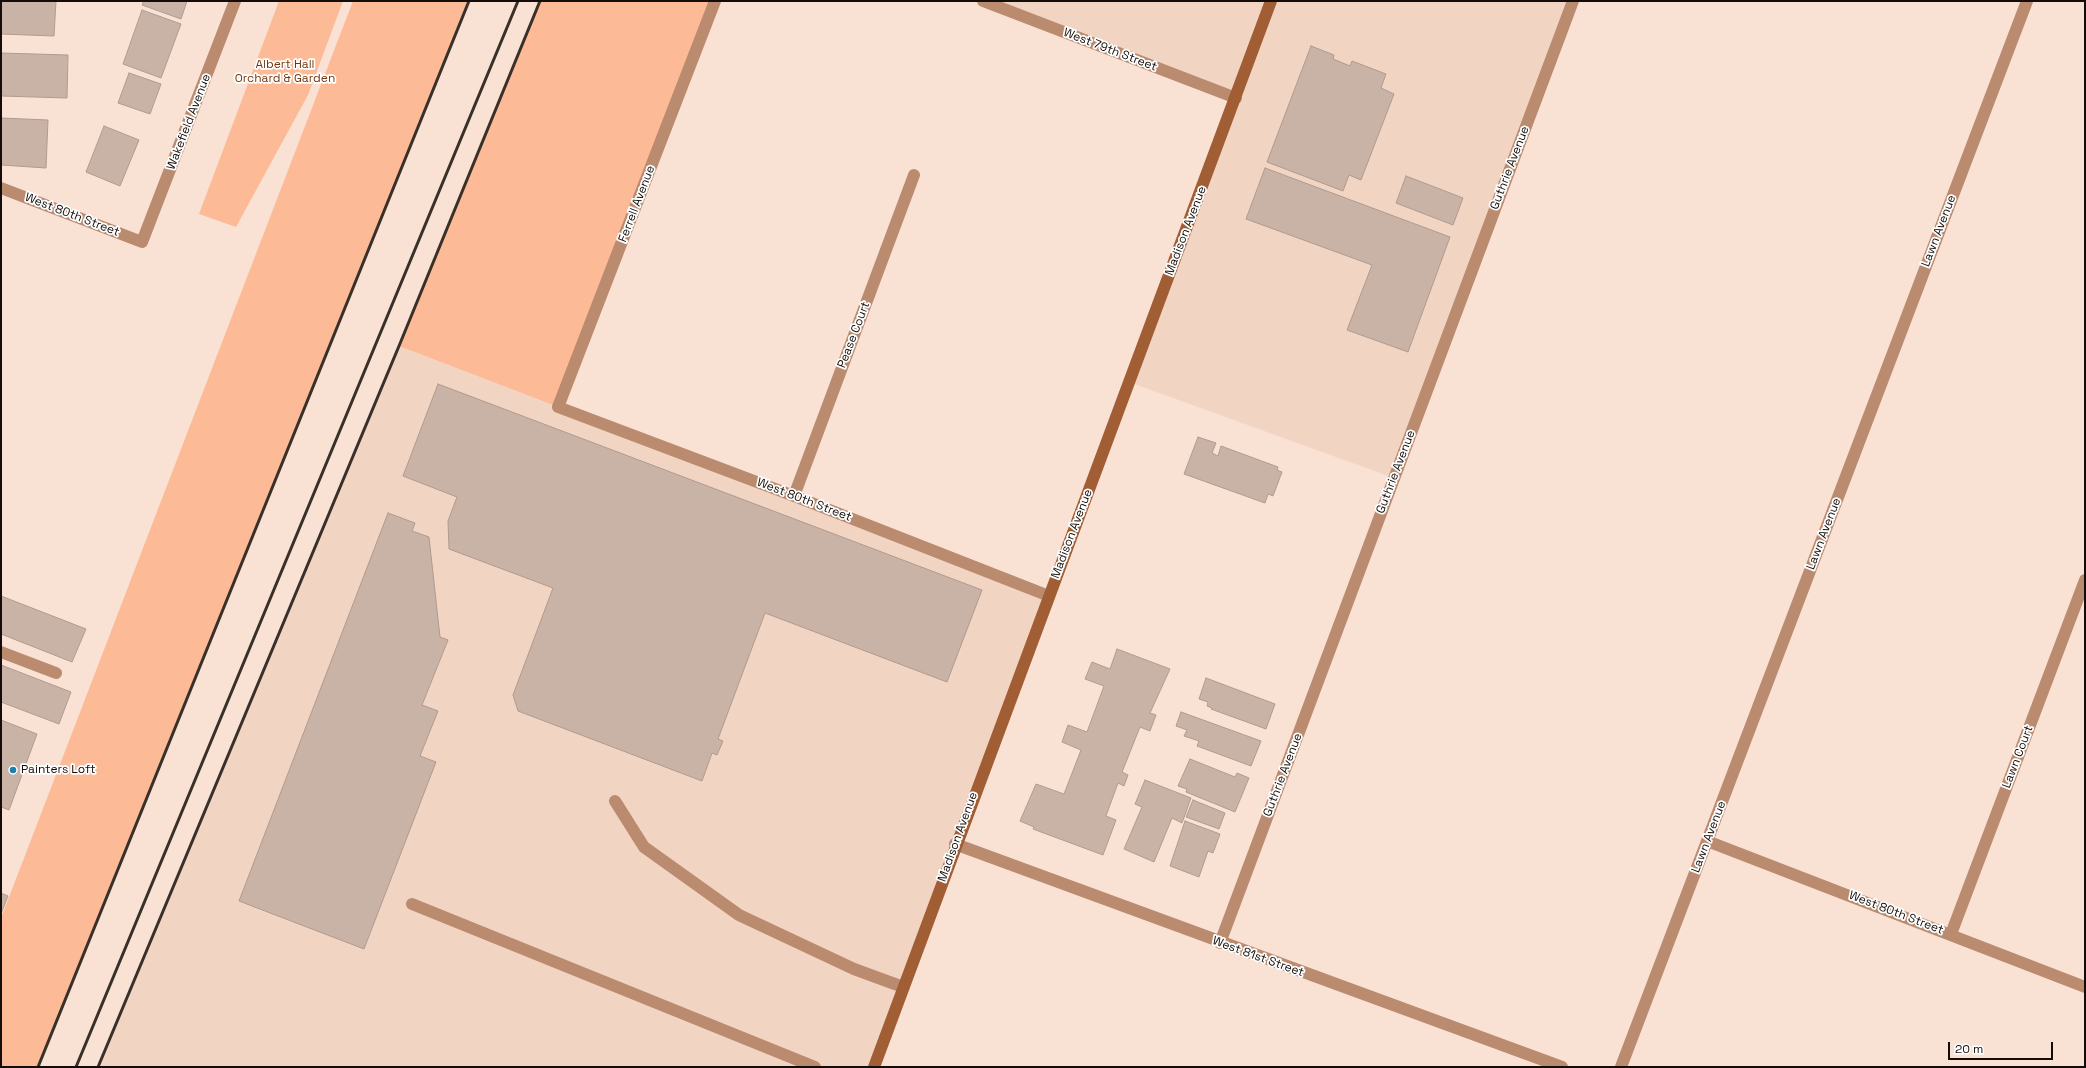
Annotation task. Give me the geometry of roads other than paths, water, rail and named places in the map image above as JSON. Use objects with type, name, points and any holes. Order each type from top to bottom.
[{"type":"street","name":"Wakefield Avenue","points":[[142,242],[235,1]]},
{"type":"street","name":"Ferrell Avenue","points":[[558,406],[716,1]]},
{"type":"street","name":"West 79th Street","points":[[983,1],[1236,98]]},
{"type":"street","name":"Madison Avenue","points":[[874,1067],[955,844],[1236,98],[1271,1]]},
{"type":"street","name":"Guthrie Avenue","points":[[1220,943],[1573,1]]},
{"type":"street","name":"Lawn Avenue","points":[[1620,1067],[2027,1]]},
{"type":"street","name":"Pease Court","points":[[794,496],[914,175]]},
{"type":"street","name":"West 80th Street","points":[[1,188],[142,242]]},
{"type":"street","name":"West 80th Street","points":[[558,406],[794,496],[1049,596]]},
{"type":"street","name":"Lawn Court","points":[[1951,934],[2085,580]]},
{"type":"street","points":[[1,652],[56,673]]},
{"type":"street","points":[[614,801],[644,848],[739,915],[854,969],[903,987]]},
{"type":"street","name":"West 80th Street","points":[[1707,841],[2085,987]]},
{"type":"street","name":"West 81st Street","points":[[955,844],[1220,943],[1562,1067]]},
{"type":"street","points":[[412,904],[815,1067]]},
{"type":"railway","points":[[38,1067],[469,1]]},
{"type":"railway","points":[[76,1067],[518,1]]},
{"type":"railway","points":[[98,1067],[399,346],[540,1]]},
{"type":"place","name":"Painters Loft","points":[[13,770]]},
{"type":"park label","name":"Albert Hall Orchard & Garden","points":[[285,72]]}]
